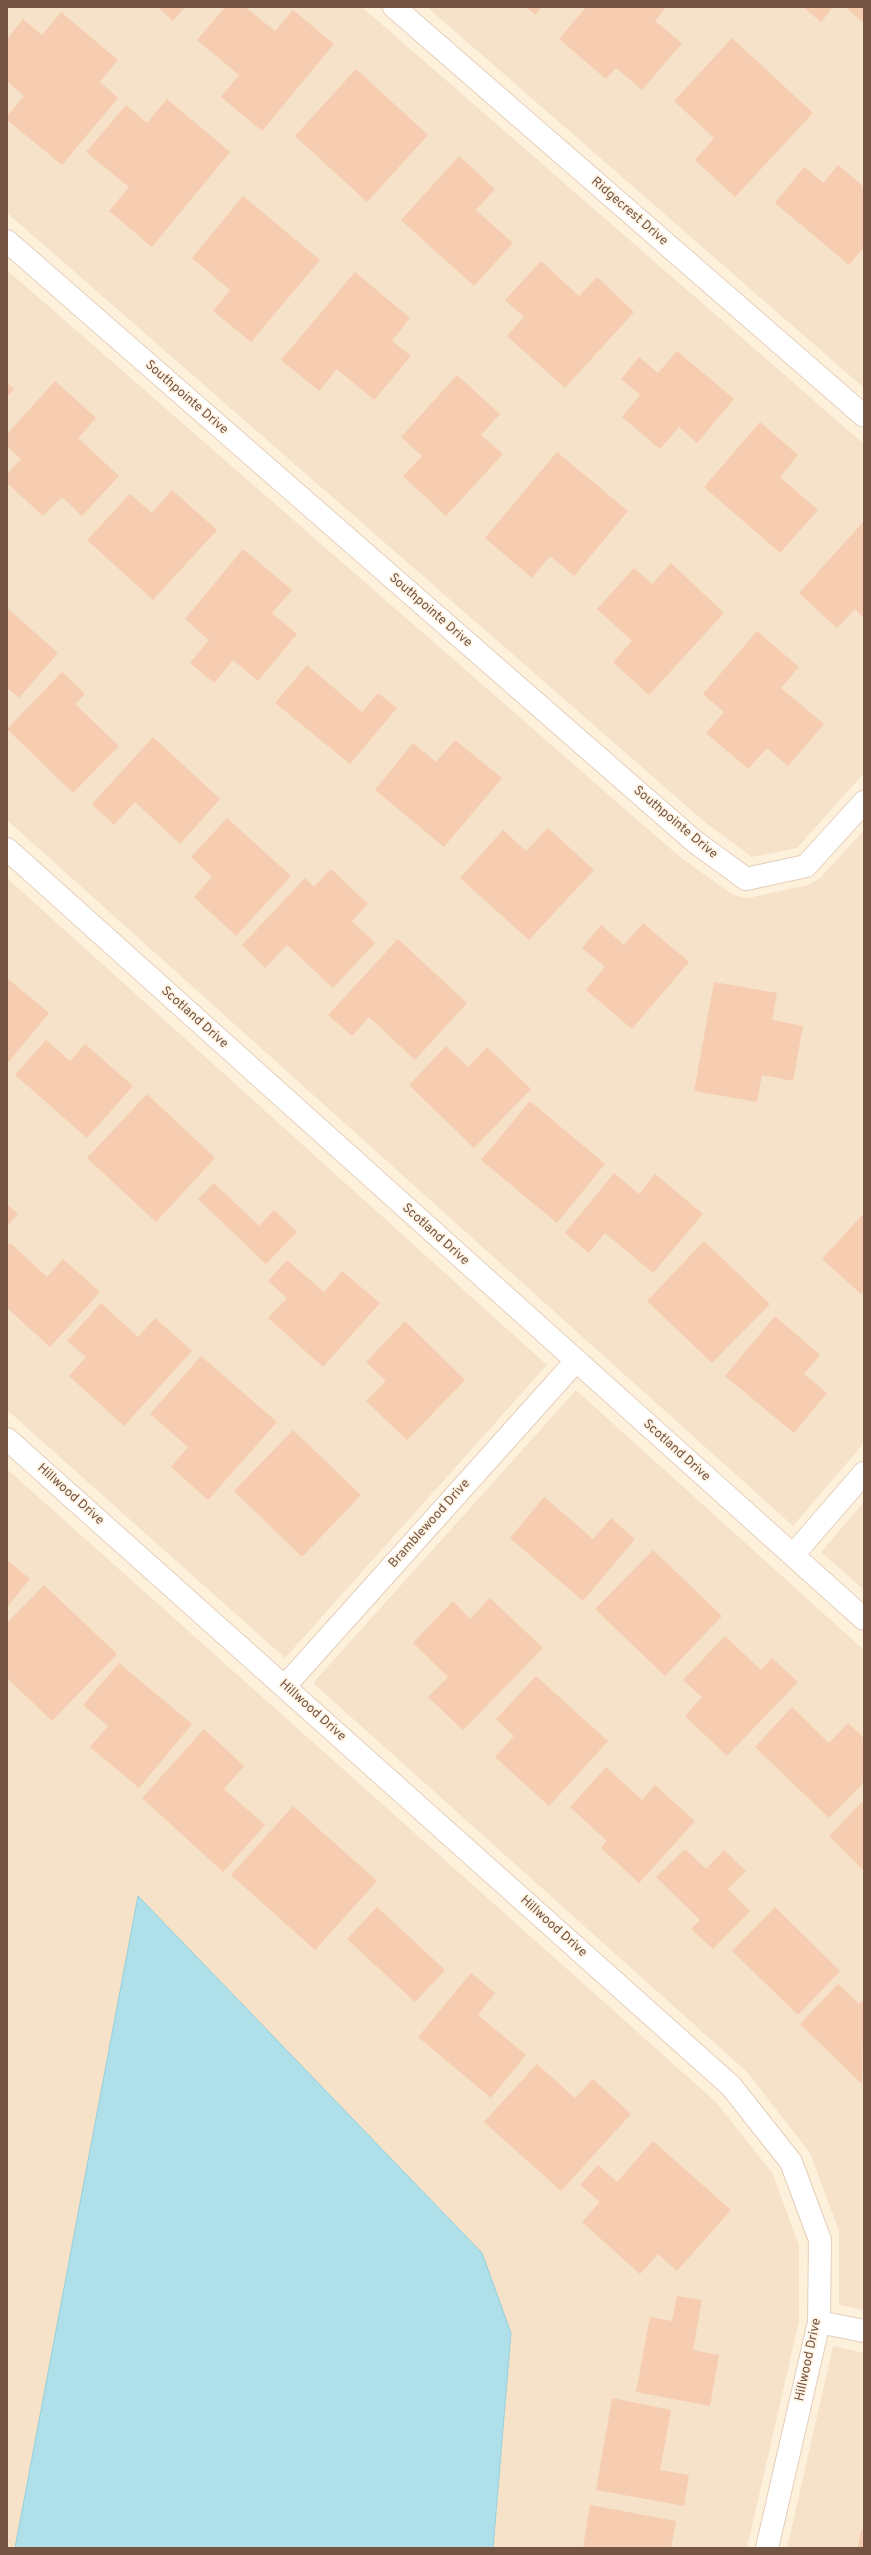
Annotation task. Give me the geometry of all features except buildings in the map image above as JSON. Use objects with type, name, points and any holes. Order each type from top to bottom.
[{"type":"street","name":"Ridgecrest Drive","points":[[394,7],[864,416]]},
{"type":"street","name":"Southpointe Drive","points":[[7,241],[694,841],[746,879],[806,866],[864,802]]},
{"type":"street","name":"Scotland Drive","points":[[7,849],[864,1619]]},
{"type":"street","name":"Bramblewood Drive","points":[[285,1686],[576,1361]]},
{"type":"street","name":"Hillwood Drive","points":[[7,1439],[731,2086],[791,2162],[820,2240],[819,2322],[767,2548]]},
{"type":"street","points":[[793,1555],[864,1473]]},
{"type":"street","points":[[819,2322],[864,2331]]},
{"type":"shaded area","points":[[7,7],[362,7],[864,444],[864,773],[797,848],[752,857],[707,824],[7,213]]},
{"type":"shaded area","points":[[427,7],[864,7],[864,388]]},
{"type":"shaded area","points":[[7,270],[680,857],[733,895],[748,898],[808,885],[820,878],[864,830],[864,1443],[793,1526],[7,820]]},
{"type":"shaded area","points":[[7,878],[547,1365],[285,1658],[7,1410]]},
{"type":"shaded area","points":[[576,1390],[864,1650],[864,2310],[839,2305],[839,2231],[810,2153],[747,2072],[313,1683]]},
{"type":"shaded area","points":[[7,1469],[716,2102],[773,2174],[799,2246],[799,2321],[747,2548],[493,2548],[511,2333],[15,2548],[7,2548]]},
{"type":"shaded area","points":[[864,1502],[864,1590],[821,1552]]},
{"type":"shaded area","points":[[833,2346],[864,2353],[864,2548],[787,2548]]},
{"type":"water","points":[[138,1896],[482,2253],[511,2333],[493,2548],[15,2548]]}]
